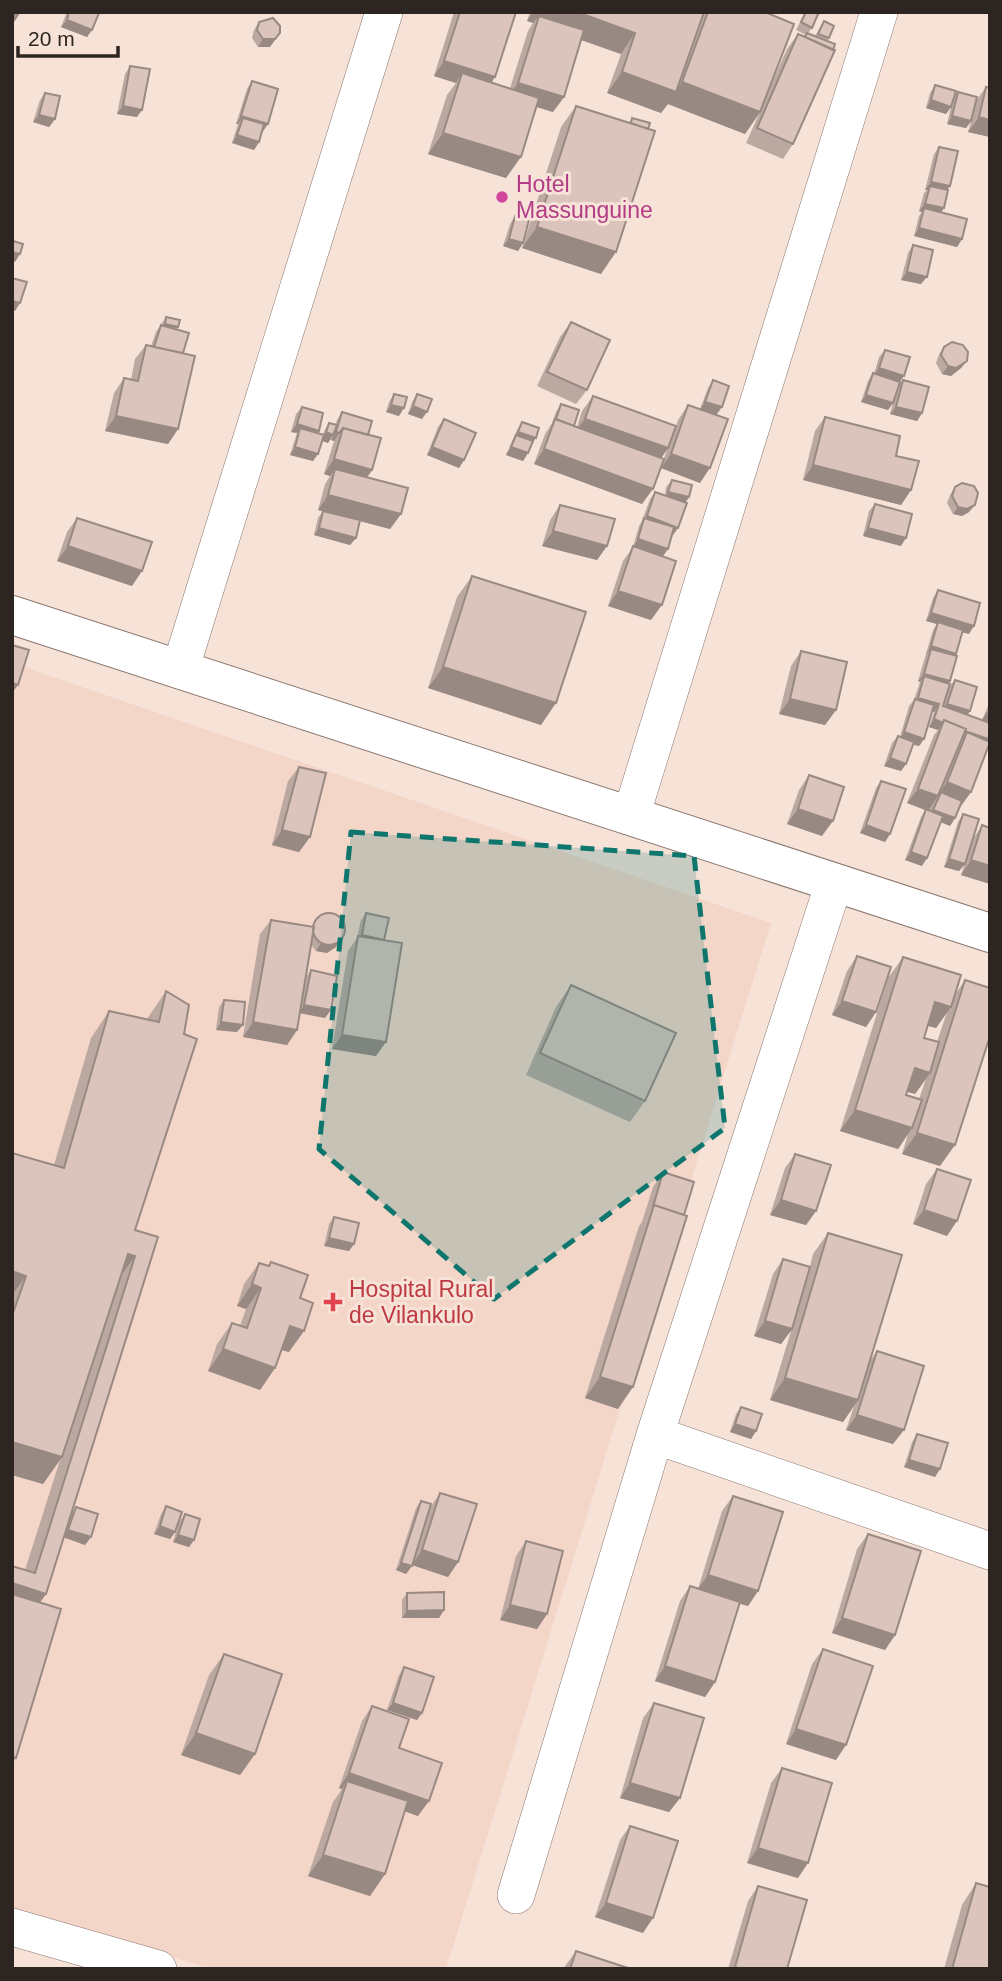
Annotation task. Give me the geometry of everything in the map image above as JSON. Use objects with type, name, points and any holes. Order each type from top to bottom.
[{"type":"main road","points":[[12,615],[990,933]]},
{"type":"street","points":[[180,670],[384,12]]},
{"type":"street","points":[[631,816],[879,12]]},
{"type":"street","points":[[516,1895],[655,1434],[834,883]]},
{"type":"street","points":[[655,1434],[990,1551]]},
{"type":"street","points":[[12,1927],[158,1969]]},
{"type":"highlighted area","points":[[351,832],[694,856],[725,1128],[494,1299],[319,1149]]},
{"type":"shaded area","name":"Hospital Rural de Vilankulo","points":[[12,663],[771,923],[446,1969],[211,1969],[12,1907]]},
{"type":"building","points":[[69,12],[99,13],[92,30],[67,20]]},
{"type":"building","points":[[460,12],[516,12],[495,77],[444,61]]},
{"type":"building","points":[[577,12],[704,12],[676,92],[622,72],[635,33]]},
{"type":"building","points":[[708,12],[765,12],[794,24],[760,112],[682,82]]},
{"type":"building","points":[[806,12],[819,12],[812,28],[801,22]]},
{"type":"building","points":[[539,16],[584,30],[564,97],[518,83]]},
{"type":"building","points":[[273,18],[280,26],[280,33],[275,39],[263,39],[257,30],[259,22]]},
{"type":"building","points":[[824,21],[834,26],[829,38],[818,34]]},
{"type":"building","points":[[807,33],[835,44],[833,50],[805,37]]},
{"type":"building","points":[[798,34],[835,50],[793,144],[757,128]]},
{"type":"building","points":[[130,66],[150,69],[142,110],[123,106]]},
{"type":"building","points":[[462,73],[539,98],[521,157],[443,133]]},
{"type":"building","points":[[252,81],[278,89],[268,124],[241,116]]},
{"type":"building","points":[[935,85],[956,91],[951,107],[931,100]]},
{"type":"building","points":[[986,87],[990,88],[990,120],[979,117]]},
{"type":"building","points":[[958,92],[977,97],[971,121],[952,116]]},
{"type":"building","points":[[45,93],[60,96],[55,119],[39,115]]},
{"type":"building","points":[[576,106],[655,131],[616,252],[537,227]]},
{"type":"building","points":[[243,118],[264,124],[259,142],[237,135]]},
{"type":"building","points":[[632,118],[650,123],[648,129],[631,123]]},
{"type":"building","points":[[939,147],[958,151],[950,186],[931,182]]},
{"type":"building","points":[[930,186],[948,190],[944,208],[925,204]]},
{"type":"building","points":[[924,208],[967,219],[962,239],[919,228]]},
{"type":"building","points":[[515,216],[529,220],[523,243],[509,239]]},
{"type":"building","points":[[13,241],[23,244],[20,254],[12,252]]},
{"type":"building","points":[[913,245],[933,250],[927,277],[907,272]]},
{"type":"building","points":[[12,278],[27,282],[20,303],[12,301]]},
{"type":"building","points":[[166,317],[180,320],[178,327],[165,324]]},
{"type":"building","points":[[571,322],[610,340],[587,390],[547,372]]},
{"type":"building","points":[[161,325],[189,333],[183,353],[154,347]]},
{"type":"building","points":[[952,342],[963,345],[968,352],[967,361],[956,368],[948,366],[941,355],[944,347]]},
{"type":"building","points":[[146,345],[195,356],[178,429],[116,416],[124,378],[138,381]]},
{"type":"building","points":[[885,350],[910,357],[904,376],[879,368]]},
{"type":"building","points":[[873,373],[900,382],[893,403],[866,395]]},
{"type":"building","points":[[713,380],[729,386],[722,407],[705,402]]},
{"type":"building","points":[[903,380],[929,387],[922,413],[896,407]]},
{"type":"building","points":[[394,394],[407,397],[404,408],[391,405]]},
{"type":"building","points":[[417,394],[432,399],[427,412],[413,406]]},
{"type":"building","points":[[593,396],[676,426],[668,448],[585,419]]},
{"type":"building","points":[[561,404],[579,410],[574,426],[556,419]]},
{"type":"building","points":[[688,405],[728,419],[710,468],[671,454]]},
{"type":"building","points":[[302,407],[323,413],[319,431],[297,424]]},
{"type":"building","points":[[342,412],[372,421],[368,435],[343,428],[339,433],[336,432]]},
{"type":"building","points":[[825,417],[900,436],[896,456],[919,461],[911,490],[813,465]]},
{"type":"building","points":[[444,419],[476,433],[464,460],[432,447]]},
{"type":"building","points":[[555,419],[664,459],[653,489],[544,449]]},
{"type":"building","points":[[522,422],[539,428],[536,438],[518,432]]},
{"type":"building","points":[[329,423],[337,425],[333,435],[326,432]]},
{"type":"building","points":[[300,428],[324,435],[318,454],[295,447]]},
{"type":"building","points":[[343,428],[381,438],[372,470],[334,459]]},
{"type":"building","points":[[516,435],[533,441],[528,453],[511,447]]},
{"type":"building","points":[[335,469],[408,488],[401,514],[328,495]]},
{"type":"building","points":[[672,480],[692,485],[689,497],[668,492]]},
{"type":"building","points":[[962,483],[974,486],[978,493],[975,505],[967,509],[958,507],[952,496],[955,487]]},
{"type":"building","points":[[655,492],[687,503],[678,528],[647,516]]},
{"type":"building","points":[[875,504],[912,514],[906,538],[868,528]]},
{"type":"building","points":[[560,505],[615,519],[607,546],[553,531]]},
{"type":"building","points":[[323,511],[360,520],[356,538],[319,528]]},
{"type":"building","points":[[77,518],[152,542],[142,571],[68,546]]},
{"type":"building","points":[[644,518],[674,527],[668,549],[638,539]]},
{"type":"building","points":[[633,546],[676,561],[662,605],[618,591]]},
{"type":"building","points":[[472,576],[586,612],[556,703],[443,667]]},
{"type":"building","points":[[938,590],[980,603],[974,626],[931,613]]},
{"type":"building","points":[[938,622],[963,630],[956,654],[931,646]]},
{"type":"building","points":[[12,645],[29,650],[18,685],[12,683]]},
{"type":"building","points":[[931,649],[957,656],[950,681],[924,674]]},
{"type":"building","points":[[801,651],[847,662],[836,710],[790,699]]},
{"type":"building","points":[[924,676],[950,684],[943,706],[990,723],[988,739],[944,720],[943,723],[934,719],[939,704],[918,698]]},
{"type":"building","points":[[955,680],[977,687],[970,711],[947,704]]},
{"type":"building","points":[[915,699],[934,705],[924,739],[904,732]]},
{"type":"building","points":[[944,720],[966,729],[938,796],[918,789]]},
{"type":"building","points":[[967,732],[990,742],[971,792],[947,782]]},
{"type":"building","points":[[898,736],[914,742],[906,764],[890,758]]},
{"type":"building","points":[[299,767],[326,773],[310,837],[282,830]]},
{"type":"building","points":[[809,775],[844,787],[833,821],[798,809]]},
{"type":"building","points":[[881,781],[906,789],[890,834],[866,825]]},
{"type":"building","points":[[941,792],[962,801],[955,818],[933,810]]},
{"type":"building","points":[[926,809],[943,816],[927,858],[911,852]]},
{"type":"building","points":[[963,814],[979,819],[965,864],[949,859]]},
{"type":"building","points":[[982,825],[990,828],[990,866],[971,860]]},
{"type":"building","points":[[329,913],[340,918],[345,929],[340,940],[329,945],[318,940],[313,929],[318,918]]},
{"type":"building","points":[[366,913],[389,918],[384,940],[362,935]]},
{"type":"building","points":[[271,920],[314,927],[297,1030],[253,1022]]},
{"type":"building","points":[[358,936],[402,943],[386,1042],[342,1035]]},
{"type":"building","points":[[857,956],[891,967],[876,1012],[842,1001]]},
{"type":"building","points":[[903,957],[961,975],[951,1007],[935,1002],[924,1038],[939,1042],[930,1073],[915,1068],[906,1095],[922,1100],[912,1128],[855,1110]]},
{"type":"building","points":[[311,970],[337,976],[331,1010],[304,1005]]},
{"type":"building","points":[[965,980],[990,988],[990,1036],[955,1145],[917,1133]]},
{"type":"building","points":[[571,985],[676,1033],[645,1101],[540,1053]]},
{"type":"building","points":[[166,991],[189,1005],[184,1034],[197,1039],[135,1230],[158,1237],[46,1594],[12,1583],[12,1566],[35,1573],[135,1256],[128,1254],[62,1457],[12,1442],[12,1316],[26,1276],[12,1271],[12,1153],[64,1168],[109,1011],[159,1022]]},
{"type":"building","points":[[224,1000],[245,1002],[243,1025],[221,1022]]},
{"type":"building","points":[[795,1154],[831,1165],[816,1211],[781,1200]]},
{"type":"building","points":[[937,1169],[971,1180],[957,1221],[924,1210]]},
{"type":"building","points":[[663,1172],[694,1182],[684,1215],[654,1205],[653,1207]]},
{"type":"building","points":[[654,1205],[687,1216],[633,1387],[600,1377]]},
{"type":"building","points":[[334,1217],[359,1223],[354,1244],[329,1238]]},
{"type":"building","points":[[828,1233],[902,1255],[858,1400],[785,1378]]},
{"type":"building","points":[[783,1259],[810,1267],[792,1329],[765,1321]]},
{"type":"building","points":[[271,1262],[308,1275],[300,1298],[313,1303],[304,1331],[290,1326],[275,1368],[223,1349],[232,1323],[247,1328],[261,1288],[252,1284],[259,1263],[269,1266]]},
{"type":"building","points":[[877,1351],[924,1366],[904,1430],[857,1415]]},
{"type":"building","points":[[741,1407],[762,1414],[756,1431],[735,1424]]},
{"type":"building","points":[[917,1434],[948,1443],[940,1469],[909,1460]]},
{"type":"building","points":[[440,1493],[477,1504],[458,1562],[422,1550]]},
{"type":"building","points":[[733,1496],[783,1512],[758,1591],[708,1575]]},
{"type":"building","points":[[421,1501],[431,1504],[412,1566],[401,1563]]},
{"type":"building","points":[[166,1506],[182,1512],[175,1532],[160,1526]]},
{"type":"building","points":[[76,1507],[98,1514],[91,1537],[68,1530]]},
{"type":"building","points":[[185,1514],[200,1519],[194,1540],[178,1535]]},
{"type":"building","points":[[868,1534],[921,1551],[895,1635],[842,1618]]},
{"type":"building","points":[[526,1541],[563,1551],[547,1614],[510,1605]]},
{"type":"building","points":[[690,1586],[740,1602],[715,1682],[665,1666]]},
{"type":"building","points":[[444,1592],[444,1610],[407,1611],[407,1593]]},
{"type":"building","points":[[12,1594],[61,1609],[16,1758],[12,1757]]},
{"type":"building","points":[[823,1649],[873,1666],[846,1745],[796,1729]]},
{"type":"building","points":[[224,1654],[282,1674],[255,1754],[196,1733]]},
{"type":"building","points":[[404,1667],[434,1677],[422,1713],[393,1703]]},
{"type":"building","points":[[654,1703],[704,1718],[680,1798],[630,1783]]},
{"type":"building","points":[[372,1706],[409,1719],[399,1748],[442,1763],[429,1801],[349,1773]]},
{"type":"building","points":[[782,1768],[832,1783],[808,1863],[758,1848]]},
{"type":"building","points":[[347,1781],[408,1801],[385,1874],[323,1855]]},
{"type":"building","points":[[630,1826],[678,1841],[653,1918],[606,1903]]},
{"type":"building","points":[[976,1883],[990,1887],[990,1969],[952,1969]]},
{"type":"building","points":[[758,1886],[807,1900],[787,1969],[735,1967]]},
{"type":"building","points":[[576,1951],[631,1969],[570,1969]]},
{"type":"place","name":"Hotel Massunguine","points":[[502,197]]},
{"type":"place","name":"Hospital Rural de Vilankulo","points":[[333,1302]]}]
